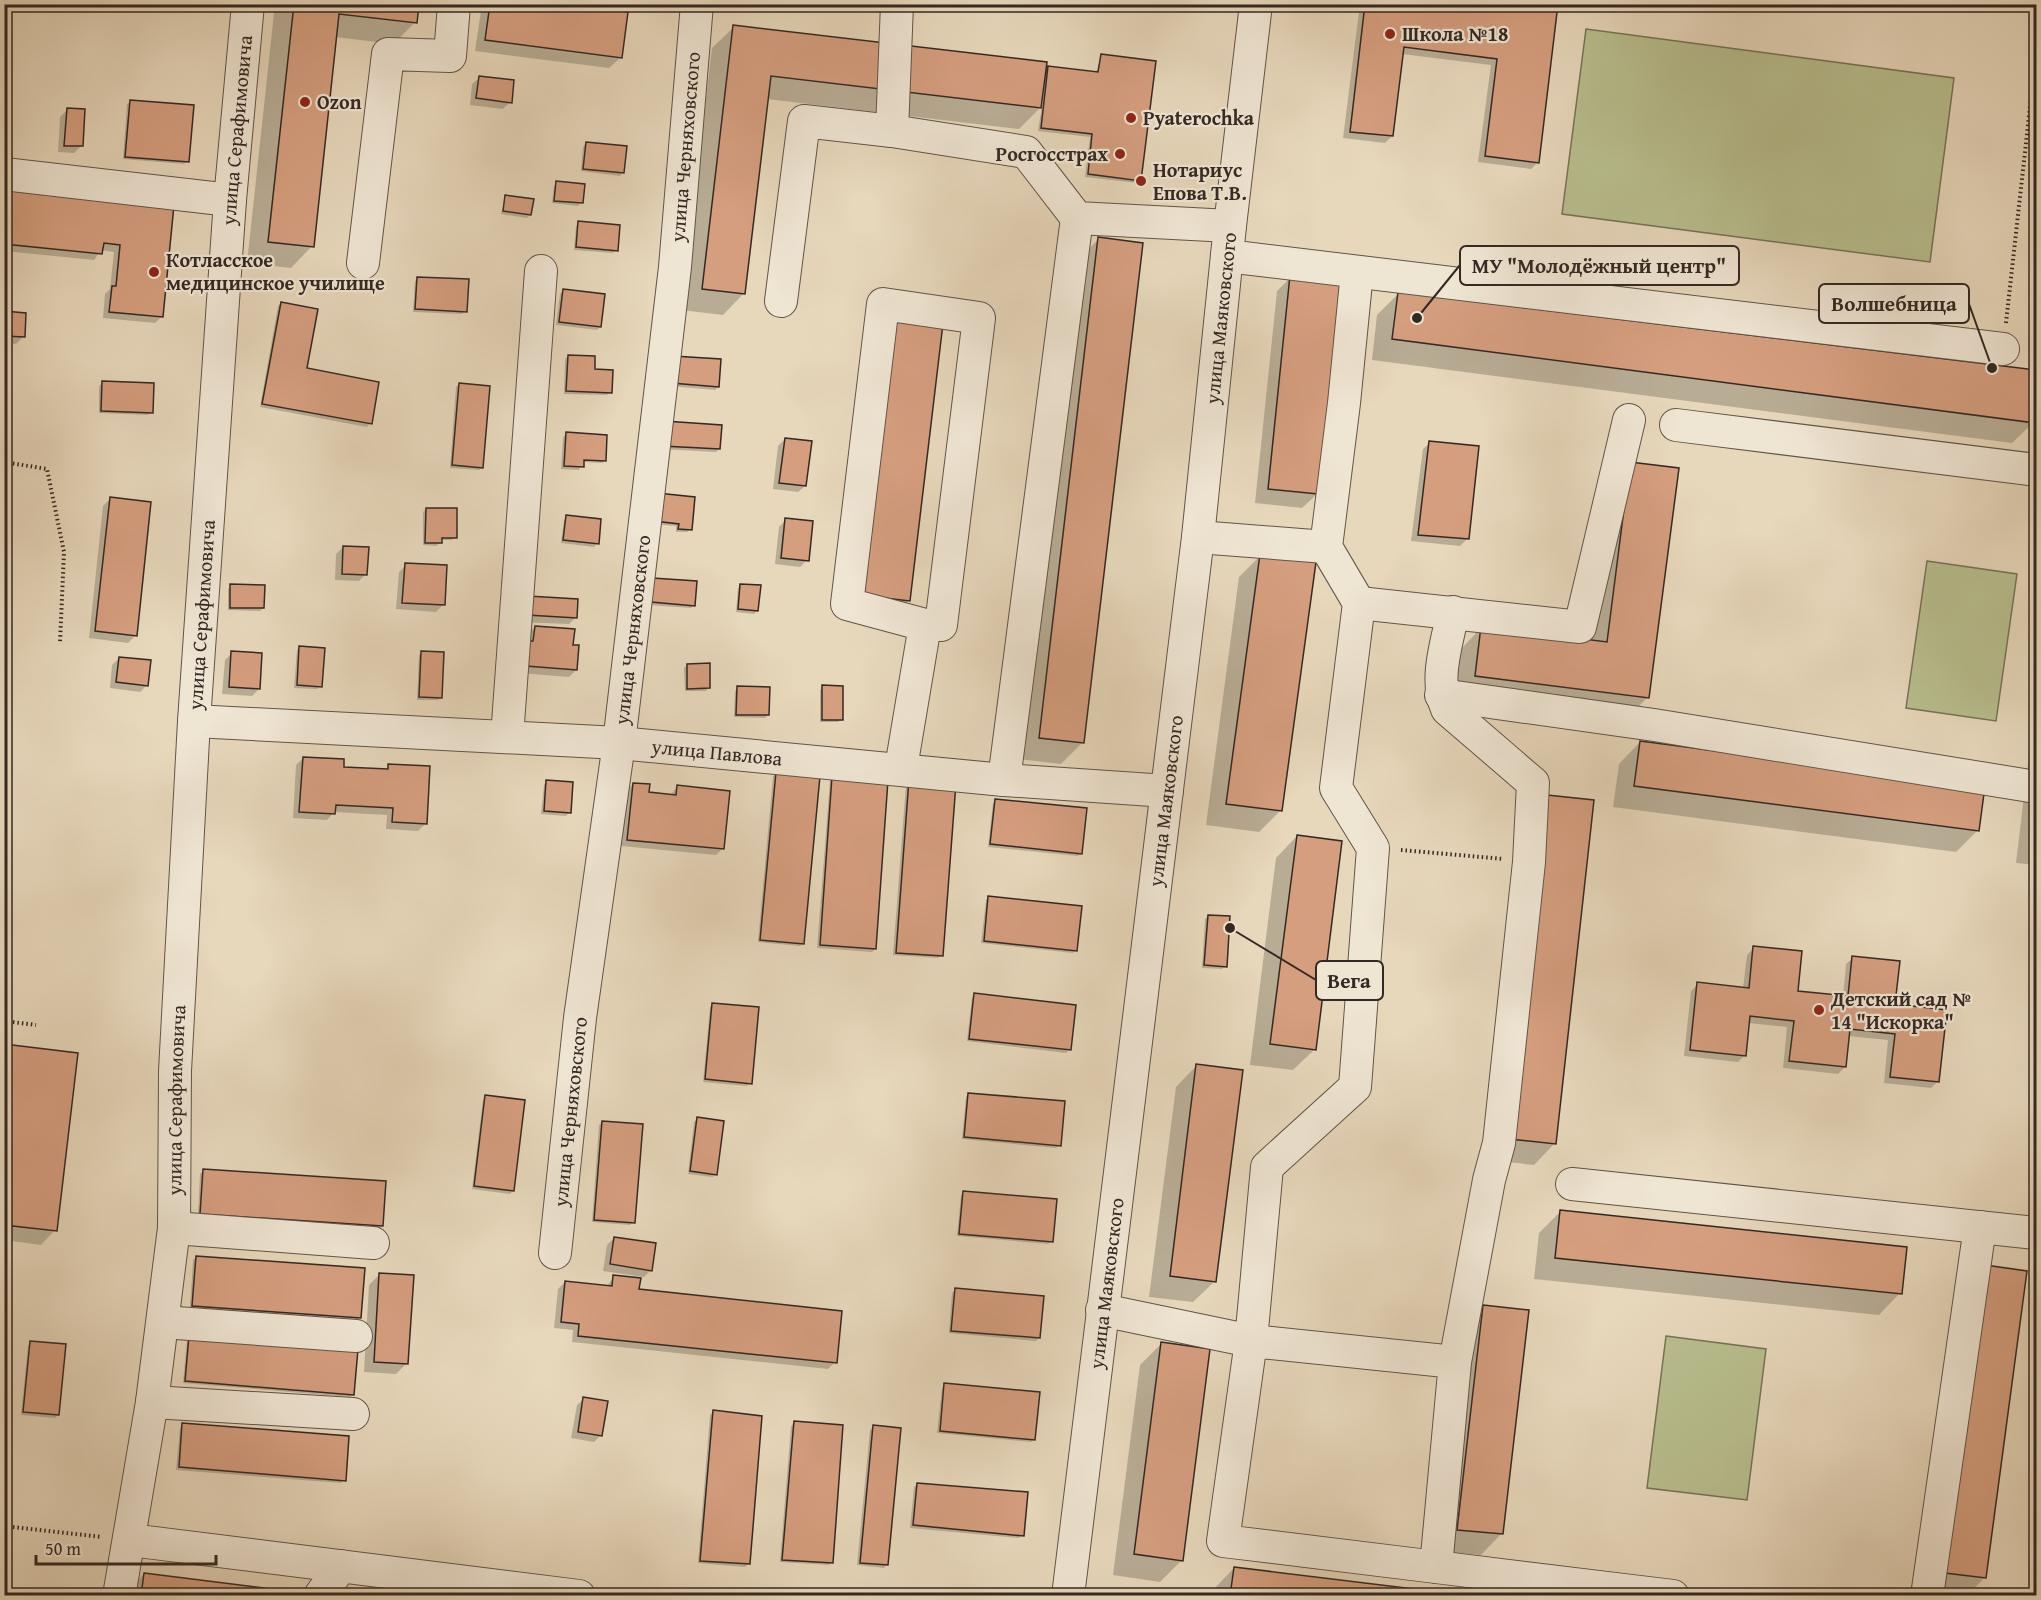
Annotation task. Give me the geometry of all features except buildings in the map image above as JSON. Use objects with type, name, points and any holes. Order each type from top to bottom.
[{"type":"street","name":"улица Серафимовича","points":[[118,1596],[130,1540],[152,1402],[174,1228],[175,1071],[194,721],[230,201],[248,4]]},
{"type":"street","points":[[363,263],[388,54],[450,56],[454,4]]},
{"type":"street","name":"улица Черняховского","points":[[555,1253],[580,1018],[620,743],[675,267],[697,4]]},
{"type":"street","points":[[892,130],[897,4]]},
{"type":"street","name":"улица Маяковского","points":[[1068,1596],[1198,537],[1256,4]]},
{"type":"street","points":[[781,301],[804,121],[892,130],[1026,152],[1077,218],[1229,241],[1357,272],[2003,349]]},
{"type":"street","points":[[4,174],[230,201]]},
{"type":"street","points":[[1004,780],[1077,218]]},
{"type":"street","points":[[507,737],[541,271]]},
{"type":"street","points":[[1357,272],[1326,547],[1359,603],[1336,788],[1373,848],[1355,1087],[1267,1167],[1251,1341],[1223,1541],[1673,1596]]},
{"type":"street","points":[[883,304],[979,318],[940,625],[924,624],[847,604],[883,304]]},
{"type":"street","points":[[1359,603],[1580,627],[1629,420]]},
{"type":"street","points":[[1676,425],[2037,470]]},
{"type":"street","points":[[1198,537],[1326,547]]},
{"type":"street","points":[[1436,1567],[1455,1362],[1489,1180],[1499,1143],[1529,862],[1533,783],[1447,709],[1441,695],[1442,670],[1454,612]]},
{"type":"street","points":[[902,768],[924,624]]},
{"type":"street","points":[[1441,695],[1666,727],[2037,787]]},
{"type":"street","name":"улица Павлова","points":[[194,721],[620,743],[902,768],[1004,780],[1167,791]]},
{"type":"street","points":[[1572,1184],[2037,1233]]},
{"type":"street","points":[[1928,1596],[1980,1227]]},
{"type":"street","points":[[174,1228],[373,1243]]},
{"type":"street","points":[[1102,1310],[1251,1341],[1455,1362]]},
{"type":"street","points":[[163,1322],[356,1336]]},
{"type":"street","points":[[152,1402],[353,1414]]},
{"type":"street","points":[[130,1540],[579,1596]]},
{"type":"street","points":[[320,1596],[341,1566]]},
{"type":"path","points":[[2003,349],[2037,53]]},
{"type":"path","points":[[4,462],[48,469],[64,552],[60,643]]},
{"type":"path","points":[[1373,848],[1529,862]]},
{"type":"path","points":[[4,1021],[36,1025]]},
{"type":"path","points":[[4,1526],[130,1540]]},
{"type":"green space","points":[[1586,29],[1954,78],[1930,262],[1562,214]]},
{"type":"green space","points":[[1927,561],[2017,574],[1996,721],[1906,708]]},
{"type":"green space","points":[[1666,1336],[1766,1349],[1747,1500],[1647,1488]]},
{"type":"place","name":"Школа №18","points":[[1390,34]]},
{"type":"place","name":"Ozon","points":[[305,102]]},
{"type":"place","name":"Pyaterochka","points":[[1131,118]]},
{"type":"place","name":"Росгосстрах","points":[[1120,154]]},
{"type":"place","name":"Нотариус Епова Т.В.","points":[[1141,181]]},
{"type":"place","name":"Котласское медицинское училище","points":[[154,272]]},
{"type":"place","name":"МУ \"Молодёжный центр\"","points":[[1417,318]]},
{"type":"place","name":"Волшебница","points":[[1992,368]]},
{"type":"place","name":"Вега","points":[[1230,928]]},
{"type":"place","name":"Детский сад № 14 \"Искорка\"","points":[[1819,1010]]}]
